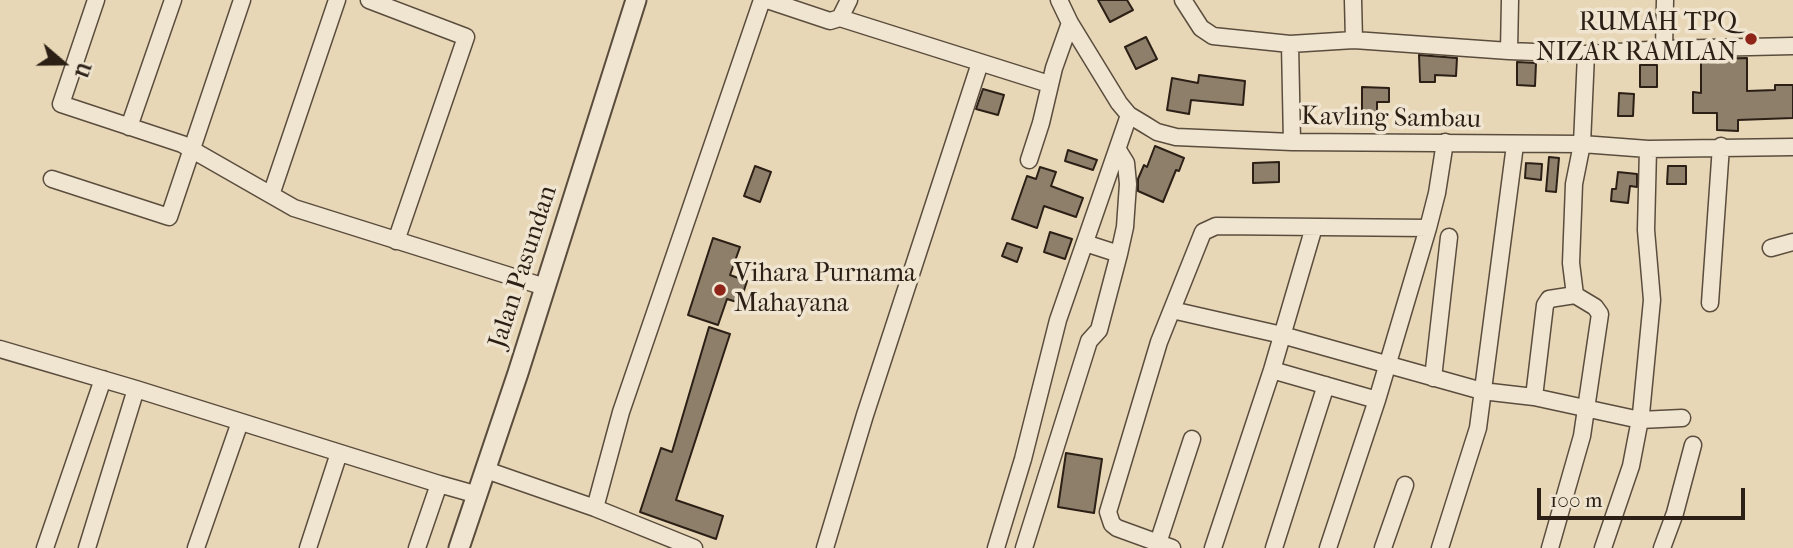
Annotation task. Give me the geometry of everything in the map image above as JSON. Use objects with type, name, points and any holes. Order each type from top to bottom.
[{"type":"street","points":[[96,0],[61,104],[182,144],[294,208],[545,287]]},
{"type":"street","points":[[129,127],[173,0]]},
{"type":"street","points":[[52,179],[169,218],[242,0]]},
{"type":"street","points":[[271,195],[337,0]]},
{"type":"street","points":[[369,0],[466,37],[396,241]]},
{"type":"street","name":"Jalan Pasundan","points":[[459,548],[636,0]]},
{"type":"street","points":[[595,508],[621,412],[764,0],[830,21],[840,18],[1049,84]]},
{"type":"street","points":[[840,18],[849,0]]},
{"type":"street","name":"Kavling Sambau","points":[[1059,0],[1070,23],[1129,115],[1157,132],[1176,137],[1292,142],[1581,144],[1648,149],[1793,146]]},
{"type":"street","points":[[1183,0],[1208,34],[1219,38],[1290,44],[1354,40],[1586,54],[1664,49],[1793,47]]},
{"type":"street","points":[[1353,0],[1354,40]]},
{"type":"street","points":[[1509,51],[1510,0]]},
{"type":"street","points":[[1664,49],[1665,0]]},
{"type":"street","points":[[1029,160],[1041,123],[1049,84],[1070,23]]},
{"type":"street","points":[[1290,44],[1292,142]]},
{"type":"street","points":[[1575,295],[1571,263],[1574,184],[1581,144],[1586,54]]},
{"type":"street","points":[[825,548],[865,415],[980,63]]},
{"type":"street","points":[[996,548],[1023,459],[1058,320],[1129,115]]},
{"type":"street","points":[[1328,548],[1377,400],[1428,228],[1445,142]]},
{"type":"street","points":[[1440,548],[1476,439],[1515,145]]},
{"type":"street","points":[[1710,303],[1721,146]]},
{"type":"street","points":[[1603,548],[1631,466],[1640,420],[1652,300],[1646,230],[1648,149]]},
{"type":"street","points":[[1024,548],[1089,341],[1099,330],[1119,254],[1125,227],[1128,184],[1126,163],[1118,150]]},
{"type":"street","points":[[1192,439],[1165,545],[1112,524],[1108,512],[1155,355],[1199,237],[1206,230],[1216,226],[1428,228]]},
{"type":"street","points":[[1213,548],[1272,370],[1314,226]]},
{"type":"street","points":[[1433,378],[1449,237]]},
{"type":"street","points":[[1771,248],[1793,242]]},
{"type":"street","points":[[1085,243],[1119,254]]},
{"type":"street","points":[[1534,397],[1545,305],[1549,299],[1575,295],[1595,307],[1600,314],[1582,436],[1550,548]]},
{"type":"street","points":[[1172,310],[1282,335],[1482,391],[1534,397],[1640,420],[1682,418]]},
{"type":"street","points":[[0,349],[478,495]]},
{"type":"street","points":[[1272,370],[1377,400]]},
{"type":"street","points":[[45,548],[103,379]]},
{"type":"street","points":[[1274,548],[1326,385]]},
{"type":"street","points":[[87,548],[136,389]]},
{"type":"street","points":[[196,548],[240,422]]},
{"type":"street","points":[[1662,548],[1675,513],[1693,445]]},
{"type":"street","points":[[309,548],[339,453]]},
{"type":"street","points":[[486,470],[595,508],[694,548]]},
{"type":"street","points":[[417,548],[439,484]]},
{"type":"street","points":[[1383,548],[1405,485]]},
{"type":"building","points":[[1098,0],[1127,0],[1133,10],[1110,22]]},
{"type":"building","points":[[1146,37],[1157,59],[1136,69],[1125,47]]},
{"type":"building","points":[[1419,55],[1457,58],[1456,76],[1435,75],[1435,82],[1420,82]]},
{"type":"building","points":[[1747,58],[1747,91],[1775,90],[1775,85],[1793,85],[1793,118],[1738,120],[1738,131],[1717,130],[1717,113],[1693,113],[1693,92],[1701,93],[1701,59]]},
{"type":"building","points":[[1517,62],[1536,63],[1535,86],[1517,85]]},
{"type":"building","points":[[1640,65],[1657,65],[1657,87],[1640,87]]},
{"type":"building","points":[[1199,75],[1245,81],[1243,105],[1191,100],[1189,114],[1167,110],[1172,78],[1198,83]]},
{"type":"building","points":[[1362,87],[1389,88],[1389,102],[1377,102],[1377,118],[1362,118]]},
{"type":"building","points":[[983,89],[1004,95],[998,115],[976,109]]},
{"type":"building","points":[[1619,93],[1634,94],[1633,116],[1618,116]]},
{"type":"building","points":[[1155,146],[1184,158],[1163,202],[1138,191],[1138,179],[1144,165],[1147,167]]},
{"type":"building","points":[[1068,150],[1097,160],[1093,170],[1065,161]]},
{"type":"building","points":[[1549,157],[1559,158],[1556,192],[1546,191]]},
{"type":"building","points":[[1279,162],[1279,182],[1253,183],[1253,163]]},
{"type":"building","points":[[1526,163],[1542,164],[1541,180],[1525,178]]},
{"type":"building","points":[[755,166],[771,172],[760,202],[744,196]]},
{"type":"building","points":[[1668,166],[1686,166],[1686,184],[1667,184]]},
{"type":"building","points":[[1040,167],[1056,172],[1051,186],[1083,198],[1076,217],[1044,206],[1037,228],[1012,219],[1027,176],[1036,179]]},
{"type":"building","points":[[1618,172],[1637,174],[1637,187],[1630,186],[1628,203],[1611,201]]},
{"type":"building","points":[[1050,232],[1072,239],[1065,259],[1044,252]]},
{"type":"building","name":"Vihara Purnama Mahayana","points":[[713,238],[740,247],[730,275],[747,281],[740,303],[727,299],[718,325],[688,315]]},
{"type":"building","points":[[1007,243],[1022,248],[1017,262],[1002,256]]},
{"type":"building","points":[[709,327],[730,334],[676,500],[723,516],[716,539],[640,512],[661,448],[672,452]]},
{"type":"building","points":[[1066,453],[1102,459],[1094,513],[1058,507]]},
{"type":"place","name":"RUMAH TPQ NIZAR RAMLAN","points":[[1751,39]]},
{"type":"place","name":"Vihara Purnama Mahayana","points":[[720,290]]}]
